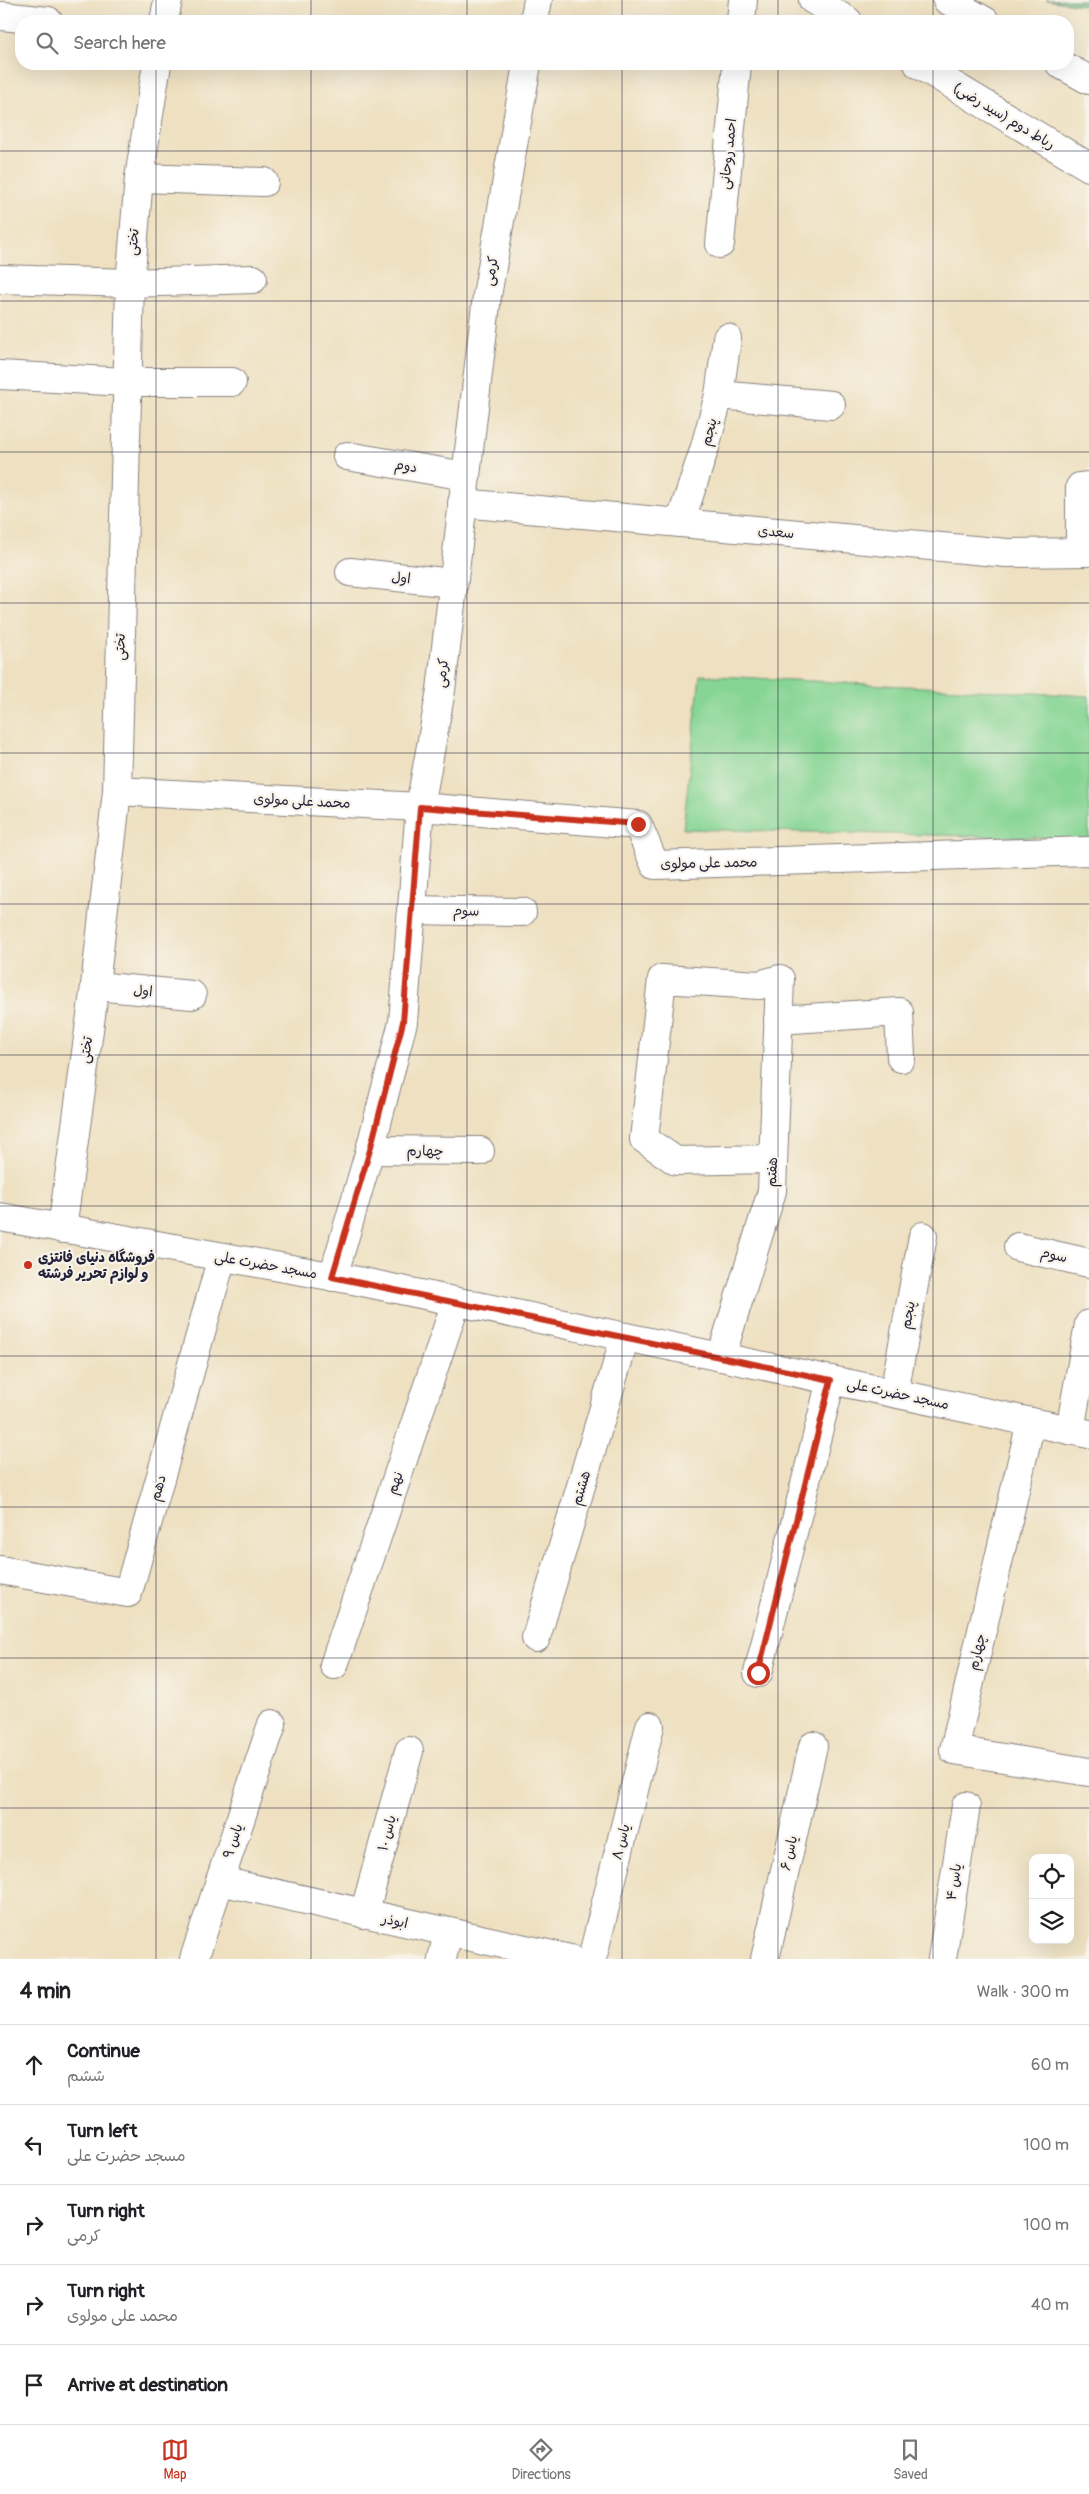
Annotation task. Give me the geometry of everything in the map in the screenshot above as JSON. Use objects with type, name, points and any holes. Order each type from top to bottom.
[{"type":"street","points":[[165,15],[168,0]]},
{"type":"street","points":[[535,15],[538,0]]},
{"type":"street","points":[[742,15],[743,0]]},
{"type":"street","points":[[813,0],[838,15]]},
{"type":"street","points":[[947,0],[974,15]]},
{"type":"street","points":[[2,16],[15,17]]},
{"type":"street","name":"تختی","points":[[62,1228],[95,986],[117,791],[130,283],[139,178],[156,70]]},
{"type":"street","name":"کرمی","points":[[332,1277],[370,1150],[403,1022],[420,807],[441,690],[486,296],[526,70]]},
{"type":"street","name":"احمد روحانی","points":[[720,244],[736,70]]},
{"type":"street","name":"رباط دوم (سید رضی)","points":[[928,70],[1089,167]]},
{"type":"street","points":[[1071,70],[1089,80]]},
{"type":"street","points":[[139,178],[264,182]]},
{"type":"street","points":[[0,279],[130,283],[253,280]]},
{"type":"street","name":"پنجم","points":[[680,523],[705,447],[719,395],[727,338]]},
{"type":"street","points":[[0,375],[126,382],[232,382]]},
{"type":"street","points":[[719,395],[831,405]]},
{"type":"street","name":"دوم","points":[[347,456],[466,476]]},
{"type":"street","points":[[1084,552],[1080,486],[1089,486]]},
{"type":"street","name":"سعدی","points":[[462,503],[1007,553],[1084,552]]},
{"type":"street","name":"اول","points":[[350,572],[453,584]]},
{"type":"street","name":"محمد علی مولوی","points":[[117,791],[420,807],[638,824],[655,865],[1089,851]]},
{"type":"street","name":"سوم","points":[[411,910],[522,912]]},
{"type":"street","name":"هفتم","points":[[721,1357],[772,1191],[780,979],[759,985],[662,979],[644,1139],[676,1161],[773,1159]]},
{"type":"street","name":"اول","points":[[95,986],[192,995]]},
{"type":"street","points":[[778,1020],[899,1012],[900,1058]]},
{"type":"street","name":"چهارم","points":[[370,1150],[480,1151]]},
{"type":"street","name":"مسجد حضرت علی","points":[[0,1217],[332,1277],[1079,1432]]},
{"type":"street","name":"پنجم","points":[[894,1394],[923,1236]]},
{"type":"street","name":"سوم","points":[[1018,1247],[1089,1263]]},
{"type":"street","name":"دهم","points":[[0,1570],[128,1593],[222,1257]]},
{"type":"street","name":"نهم","points":[[334,1665],[456,1302]]},
{"type":"street","points":[[1079,1432],[1089,1324]]},
{"type":"street","name":"هشتم","points":[[536,1638],[625,1337]]},
{"type":"street","points":[[758,1673],[831,1380]]},
{"type":"street","name":"چهارم","points":[[1031,1422],[954,1750],[1089,1772]]},
{"type":"street","name":"یاس ۹","points":[[194,1959],[272,1724]]},
{"type":"street","name":"یاس ۸","points":[[592,1959],[650,1726]]},
{"type":"street","name":"یاس ۶","points":[[765,1959],[813,1746]]},
{"type":"street","name":"یاس ۱۰","points":[[364,1914],[409,1751]]},
{"type":"street","name":"یاس ۴","points":[[942,1959],[966,1806]]},
{"type":"street","name":"ابوذر","points":[[220,1881],[570,1959]]},
{"type":"street","points":[[442,1959],[448,1932]]},
{"type":"green space","points":[[1046,0],[1089,0],[1089,6]]},
{"type":"green space","points":[[700,675],[1089,696],[1089,839],[683,829]]},
{"type":"place","name":"فروشگاه دنیای فانتزی و لوازم تحریر فرشته","points":[[28,1265]]},
{"type":"route","points":[[638,824],[420,807],[403,1022],[370,1150],[332,1277],[831,1380],[758,1673]]}]
